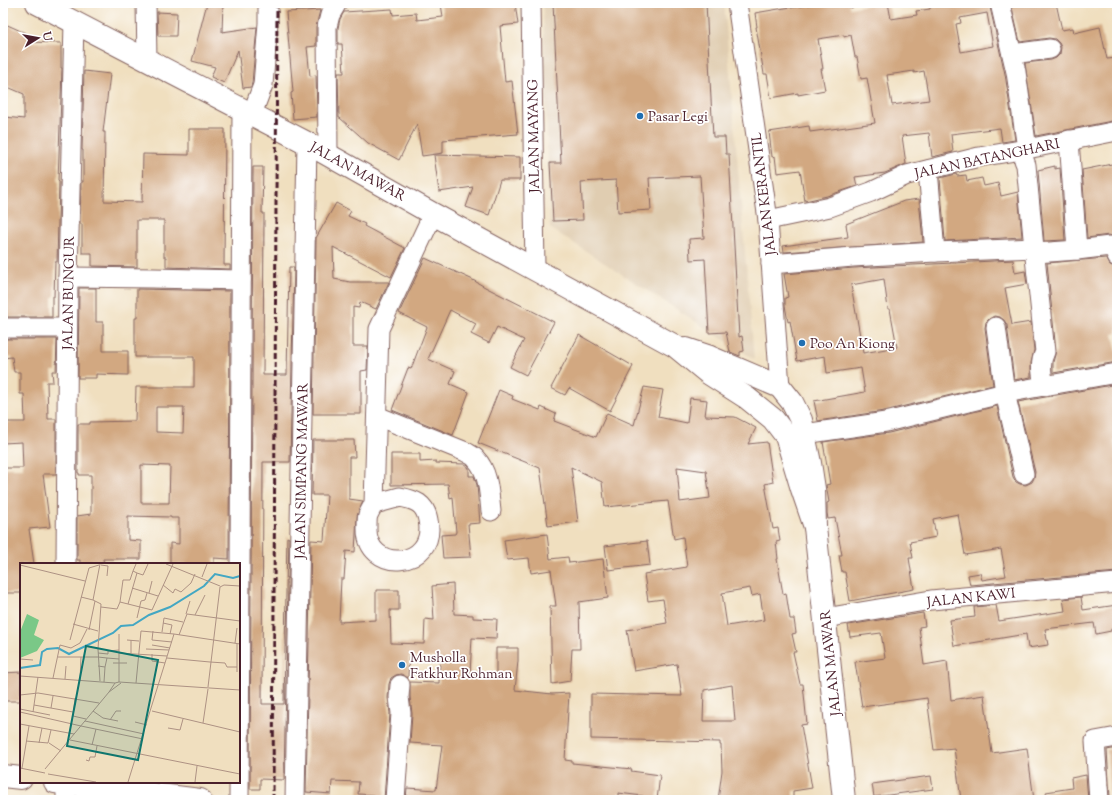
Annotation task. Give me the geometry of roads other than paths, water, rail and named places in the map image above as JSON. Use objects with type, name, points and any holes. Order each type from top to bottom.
[{"type":"main road","name":"JALAN MAWAR","points":[[36,3],[307,143],[433,214],[675,346],[708,373],[747,398],[773,419],[786,436],[815,527]]},
{"type":"main road","name":"JALAN MAWAR","points":[[675,346],[710,357],[780,387],[792,402],[801,420],[814,489],[815,527],[844,800]]},
{"type":"main road","points":[[3,776],[20,778]]},
{"type":"main road","points":[[63,787],[200,800]]},
{"type":"street","points":[[146,3],[147,59]]},
{"type":"street","points":[[240,563],[241,280],[247,112],[263,85],[268,23],[268,3]]},
{"type":"street","points":[[328,155],[327,27],[330,15],[337,3]]},
{"type":"street","name":"JALAN MAYANG","points":[[531,3],[535,269]]},
{"type":"street","name":"JALAN KERANTIL","points":[[741,3],[768,220],[780,387]]},
{"type":"street","points":[[1000,3],[1016,72],[1025,149],[1024,160],[1026,165],[1045,352],[1042,357],[1041,367],[1044,386]]},
{"type":"street","name":"JALAN BUNGUR","points":[[66,563],[67,328],[74,22]]},
{"type":"street","points":[[1012,54],[1050,49]]},
{"type":"street","name":"JALAN BATANGHARI","points":[[768,220],[830,207],[871,192],[907,175],[979,157],[1117,131]]},
{"type":"street","points":[[1069,140],[1077,250]]},
{"type":"street","name":"JALAN SIMPANG MAWAR","points":[[295,800],[307,143]]},
{"type":"street","points":[[928,170],[934,252]]},
{"type":"street","points":[[374,504],[379,329],[433,214]]},
{"type":"street","points":[[771,264],[934,252],[1077,250],[1110,246],[1116,250],[1117,257]]},
{"type":"street","points":[[68,277],[241,280]]},
{"type":"street","points":[[996,327],[1005,393],[1024,474]]},
{"type":"street","points":[[3,328],[67,328]]},
{"type":"street","points":[[804,434],[886,422],[1005,393],[1117,374]]},
{"type":"street","points":[[377,416],[466,452],[476,459],[487,480],[491,511]]},
{"type":"street","name":"JALAN KAWI","points":[[825,618],[931,600],[1117,583]]},
{"type":"street","points":[[395,800],[401,712],[399,697],[400,685]]},
{"type":"street","points":[[1099,800],[1095,741],[1117,737]]},
{"type":"street","points":[[239,783],[239,800]]},
{"type":"railway","points":[[273,800],[277,3]]},
{"type":"place","name":"Pasar Legi","points":[[640,116]]},
{"type":"place","name":"Poo An Kiong","points":[[802,343]]},
{"type":"place","name":"Musholla Fatkhur Rohman","points":[[402,665]]}]
